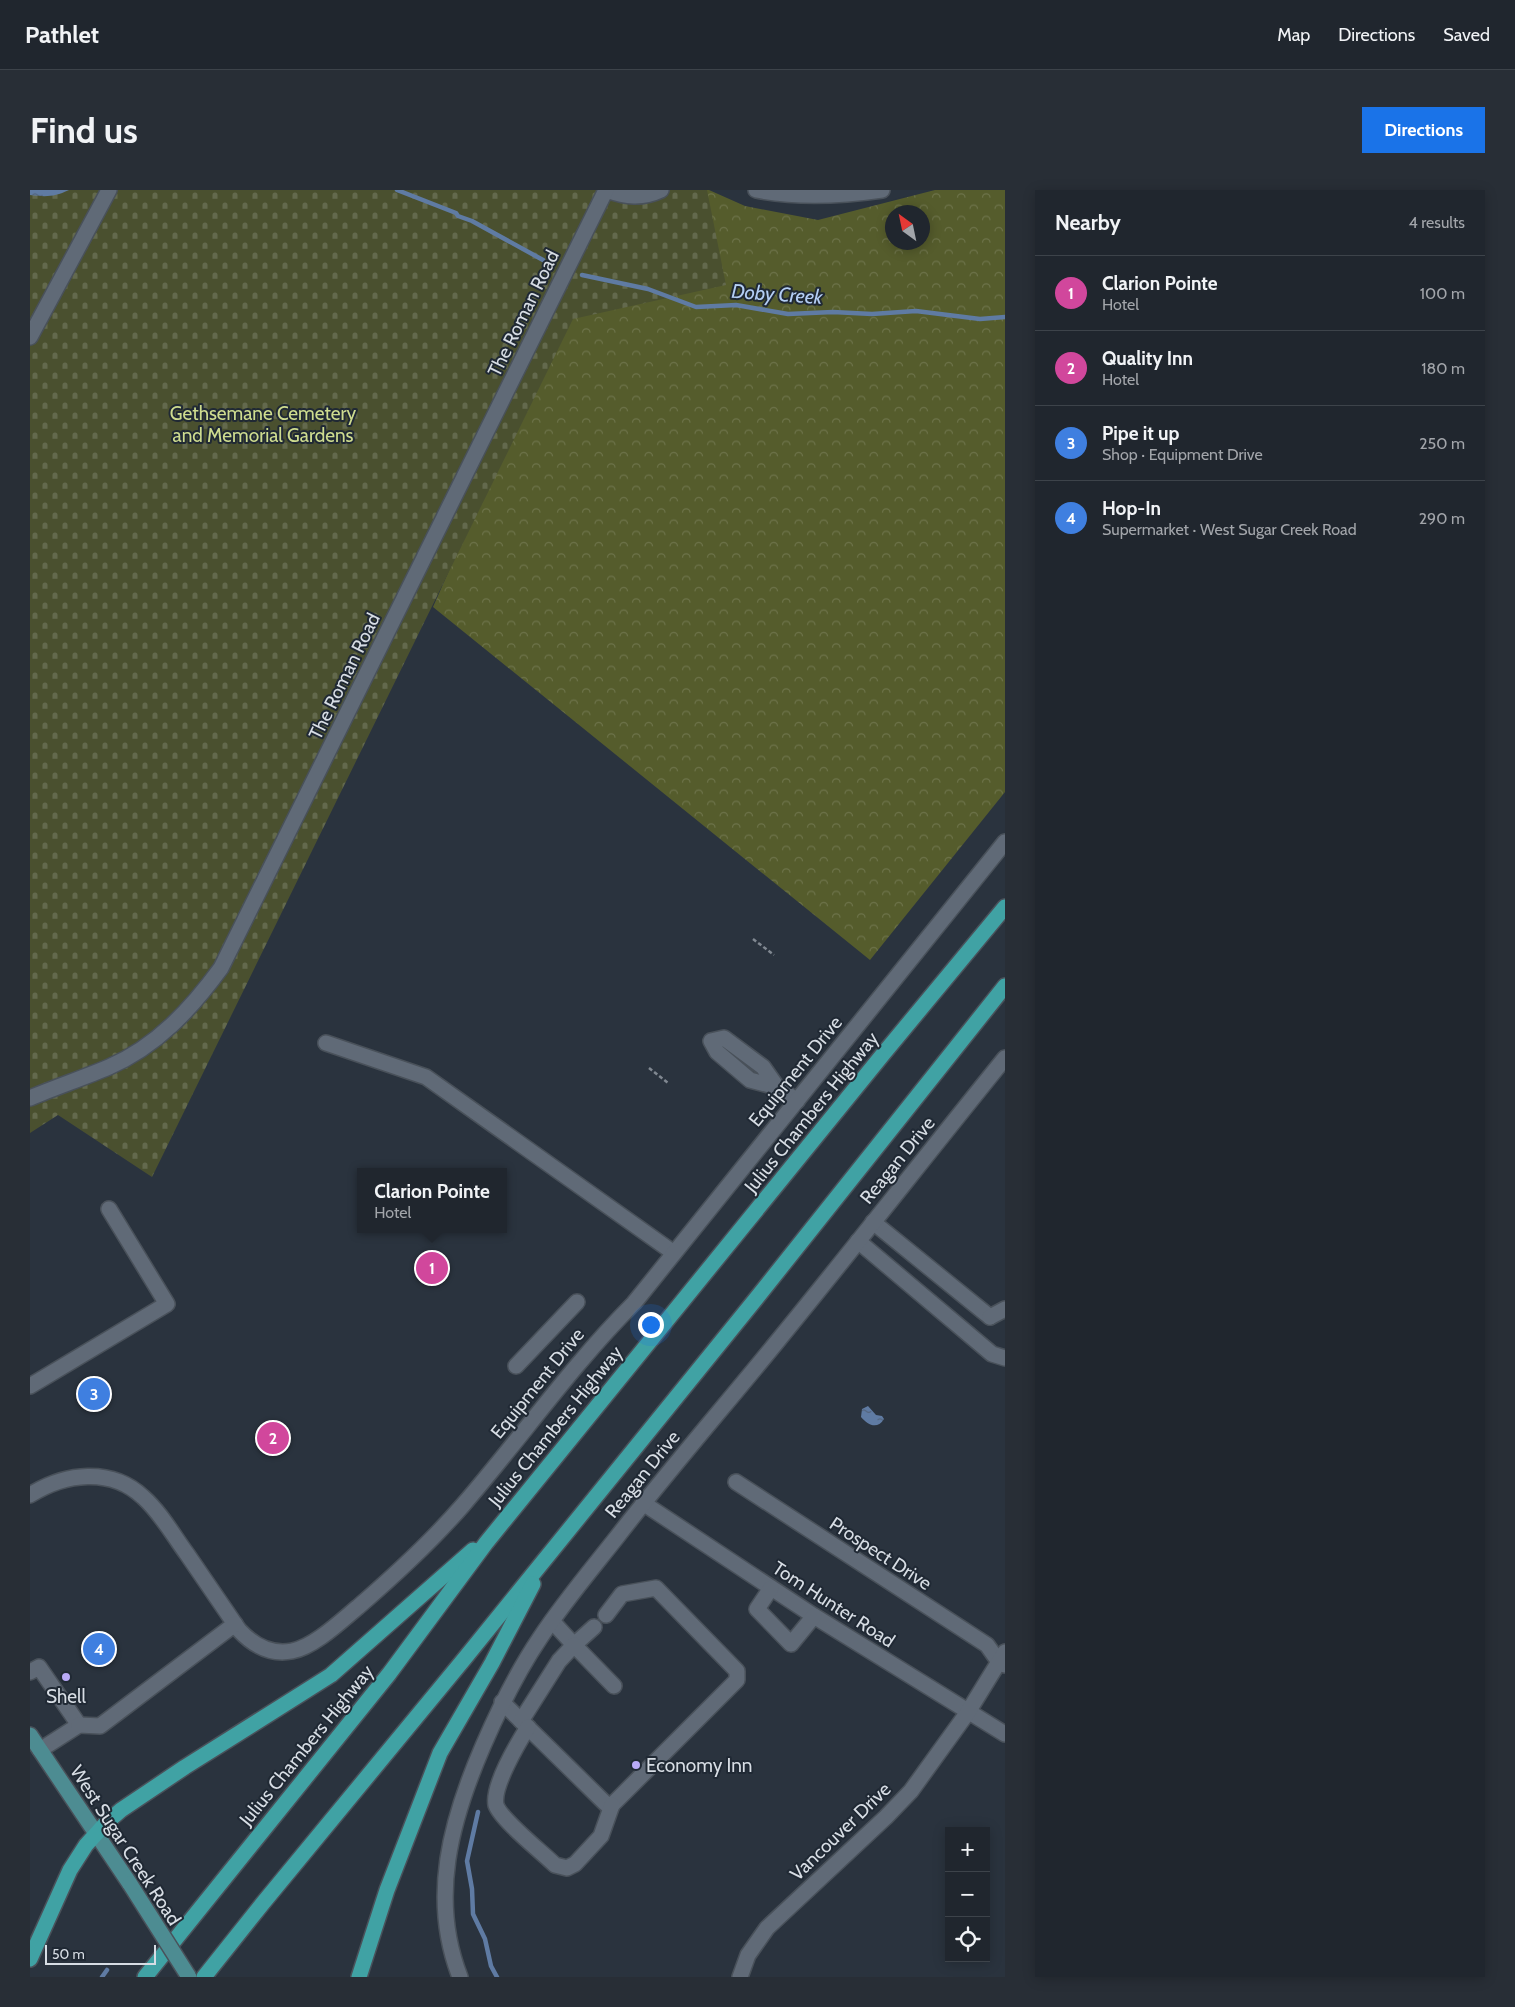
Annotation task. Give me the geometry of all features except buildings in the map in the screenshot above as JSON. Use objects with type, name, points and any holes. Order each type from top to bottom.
[{"type":"highway","name":"Julius Chambers Highway","points":[[145,1977],[383,1681],[500,1526],[1005,907]]},
{"type":"highway","points":[[204,1977],[768,1284],[1005,986]]},
{"type":"highway","points":[[30,1959],[70,1870],[95,1834],[121,1810],[331,1675],[500,1526]]},
{"type":"highway","points":[[359,1977],[387,1890],[440,1753],[492,1663],[550,1553]]},
{"type":"main road","name":"West Sugar Creek Road","points":[[30,1735],[130,1884],[189,1977]]},
{"type":"street","points":[[31,331],[109,190]]},
{"type":"street","name":"The Roman Road","points":[[30,1098],[111,1066],[139,1051],[177,1021],[201,995],[221,968],[606,190],[627,197],[650,196],[661,190]]},
{"type":"street","points":[[756,190],[782,195],[858,194],[882,190]]},
{"type":"street","name":"Equipment Drive","points":[[30,1495],[58,1481],[90,1476],[117,1481],[135,1490],[156,1510],[235,1624],[249,1641],[262,1648],[277,1652],[292,1651],[306,1646],[357,1608],[429,1544],[464,1505],[588,1351],[634,1303],[674,1254],[1005,842]]},
{"type":"street","points":[[326,1043],[426,1077],[674,1254]]},
{"type":"street","name":"Reagan Drive","points":[[460,1977],[448,1932],[446,1915],[445,1883],[448,1853],[465,1788],[502,1702],[527,1659],[552,1621],[643,1503],[1005,1058]]},
{"type":"street","points":[[777,1087],[797,1101]]},
{"type":"street","points":[[30,1386],[167,1304],[109,1209]]},
{"type":"street","points":[[873,1222],[990,1317]]},
{"type":"street","points":[[858,1241],[978,1340],[992,1354],[1005,1358]]},
{"type":"street","points":[[891,1269],[907,1249]]},
{"type":"street","points":[[516,1366],[577,1302]]},
{"type":"street","points":[[978,1340],[990,1317],[1005,1309]]},
{"type":"street","name":"Prospect Drive","points":[[736,1482],[987,1645],[1003,1660],[968,1712]]},
{"type":"street","name":"Tom Hunter Road","points":[[643,1503],[814,1616],[1005,1734]]},
{"type":"street","points":[[594,1627],[559,1661],[524,1724],[498,1789],[496,1804],[504,1818],[556,1865],[567,1868],[575,1864],[601,1836],[612,1805],[737,1680],[737,1671],[656,1588],[622,1594],[606,1615]]},
{"type":"street","points":[[772,1588],[757,1609],[791,1644],[814,1616]]},
{"type":"street","points":[[552,1621],[614,1686]]},
{"type":"street","points":[[40,1750],[79,1725],[100,1726],[235,1624]]},
{"type":"street","points":[[30,1672],[39,1667],[79,1725]]},
{"type":"street","points":[[502,1702],[606,1804],[612,1805]]},
{"type":"street","name":"Vancouver Drive","points":[[740,1977],[748,1955],[767,1928],[879,1823],[910,1791],[968,1712]]},
{"type":"path","points":[[754,939],[774,955]]},
{"type":"path","points":[[649,1068],[668,1083]]},
{"type":"green space","name":"Gethsemane Cemetery and Memorial Gardens","points":[[30,190],[707,190],[726,285],[573,319],[152,1177],[58,1115],[30,1133]]},
{"type":"green space","points":[[688,190],[709,190],[745,206],[818,220],[935,190],[1005,190],[1005,792],[870,960],[433,607],[575,284]]},
{"type":"water","points":[[30,190],[69,190],[45,196],[30,195]]},
{"type":"water","points":[[868,1406],[876,1415],[882,1416],[884,1419],[881,1422],[872,1425],[861,1417],[862,1409]]},
{"type":"waterway","name":"Doby Creek","points":[[397,190],[456,213],[458,216],[472,221],[543,260]]},
{"type":"waterway","name":"Doby Creek","points":[[582,275],[648,289],[696,307],[736,305],[788,314],[833,312],[872,314],[916,311],[980,319],[1005,317]]},
{"type":"waterway","points":[[478,1812],[467,1861],[472,1889],[473,1914],[485,1939],[491,1966],[497,1977]]},
{"type":"waterway","points":[[102,1977],[107,1970]]},
{"type":"place","name":"Clarion Pointe","points":[[432,1268]]},
{"type":"place","name":"Pipe it up","points":[[94,1394]]},
{"type":"place","name":"Quality Inn","points":[[273,1438]]},
{"type":"place","name":"Hop-In","points":[[99,1649]]},
{"type":"place","name":"Shell","points":[[66,1677]]},
{"type":"place","name":"Economy Inn","points":[[636,1765]]}]
